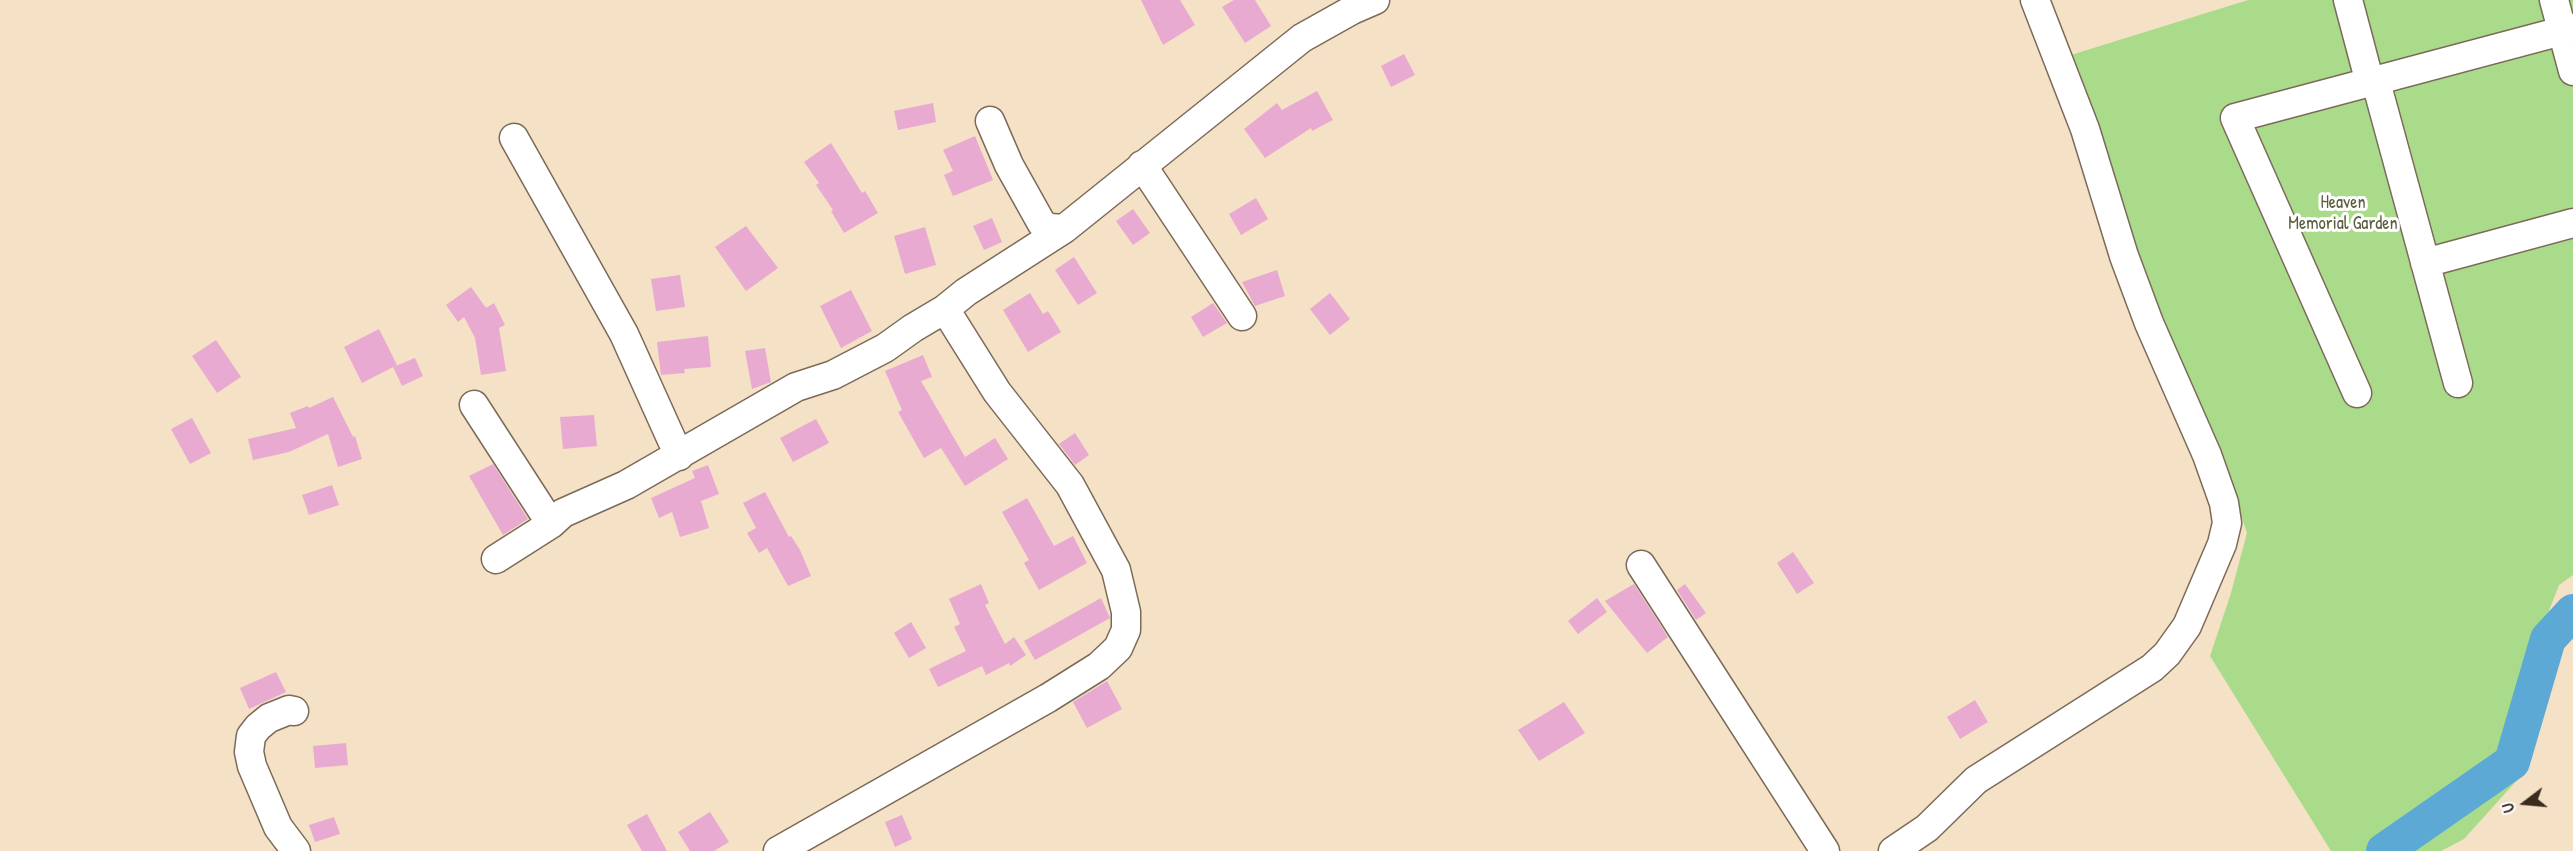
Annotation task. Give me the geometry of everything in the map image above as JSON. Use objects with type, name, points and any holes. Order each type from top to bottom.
[{"type":"street","points":[[496,559],[551,524],[563,513],[626,485],[796,387],[833,375],[885,348],[1064,229],[1302,38],[1352,10],[1376,0]]},
{"type":"street","points":[[1893,851],[1927,828],[1976,780],[2152,668],[2167,654],[2187,626],[2222,544],[2227,523],[2224,503],[2207,454],[2149,323],[2124,256],[2085,129],[2035,0]]},
{"type":"street","points":[[2348,0],[2458,382]]},
{"type":"street","points":[[2554,0],[2568,29],[2573,71]]},
{"type":"street","points":[[2357,393],[2235,118],[2373,83],[2568,29]]},
{"type":"street","points":[[990,121],[1009,165],[1042,224],[1050,228],[1064,229]]},
{"type":"street","points":[[514,138],[624,334],[679,456]]},
{"type":"street","points":[[1142,165],[1242,315]]},
{"type":"street","points":[[2425,263],[2573,223]]},
{"type":"street","points":[[778,851],[999,727],[1099,666],[1118,648],[1126,630],[1126,612],[1116,570],[1070,484],[997,392],[945,309]]},
{"type":"street","points":[[474,405],[551,524]]},
{"type":"street","points":[[1641,565],[1825,851]]},
{"type":"street","points":[[294,711],[289,710],[269,718],[258,727],[249,742],[252,766],[278,827],[296,851]]},
{"type":"green space","name":"Heaven Memorial Garden","points":[[2248,0],[2573,0],[2573,575],[2559,585],[2537,642],[2519,778],[2464,839],[2441,851],[2331,851],[2210,656],[2231,593],[2247,533],[2239,509],[2118,232],[2071,55]]},
{"type":"building","points":[[1141,0],[1180,0],[1195,25],[1163,45]]},
{"type":"building","points":[[1234,0],[1255,0],[1271,26],[1245,43],[1222,7]]},
{"type":"building","points":[[1404,54],[1415,75],[1391,87],[1381,66]]},
{"type":"building","points":[[1317,91],[1333,120],[1312,131],[1311,128],[1265,158],[1244,129],[1277,103],[1282,110]]},
{"type":"building","points":[[933,103],[936,122],[898,130],[894,111]]},
{"type":"building","points":[[975,136],[993,180],[953,196],[944,175],[953,171],[943,150]]},
{"type":"building","points":[[831,143],[862,193],[865,191],[878,213],[844,233],[831,211],[833,210],[816,185],[819,183],[804,162]]},
{"type":"building","points":[[1256,198],[1268,219],[1241,235],[1229,214]]},
{"type":"building","points":[[1133,209],[1150,233],[1133,245],[1116,221]]},
{"type":"building","points":[[992,218],[1002,242],[984,250],[973,226]]},
{"type":"building","points":[[746,226],[778,268],[746,291],[715,247]]},
{"type":"building","points":[[925,227],[936,265],[905,274],[894,236]]},
{"type":"building","points":[[1074,257],[1097,293],[1078,305],[1055,270]]},
{"type":"building","points":[[1277,270],[1285,296],[1255,306],[1242,282]]},
{"type":"building","points":[[680,275],[685,307],[656,311],[651,279]]},
{"type":"building","points":[[471,287],[486,308],[494,303],[505,325],[499,328],[506,371],[481,375],[475,338],[464,317],[458,322],[446,305]]},
{"type":"building","points":[[851,290],[872,331],[841,348],[820,306]]},
{"type":"building","points":[[1030,293],[1043,314],[1048,311],[1061,332],[1028,352],[1003,310]]},
{"type":"building","points":[[1330,293],[1350,319],[1330,335],[1310,309]]},
{"type":"building","points":[[1213,303],[1227,323],[1203,337],[1191,317]]},
{"type":"building","points":[[379,329],[397,365],[362,383],[344,347]]},
{"type":"building","points":[[708,336],[711,367],[684,369],[685,373],[661,375],[657,342]]},
{"type":"building","points":[[216,340],[241,377],[217,393],[192,356]]},
{"type":"building","points":[[765,348],[771,382],[752,389],[745,351]]},
{"type":"building","points":[[923,355],[932,377],[921,381],[965,457],[995,438],[1008,459],[965,486],[941,448],[924,458],[898,412],[902,410],[885,371]]},
{"type":"building","points":[[415,358],[423,376],[402,386],[393,367]]},
{"type":"building","points":[[333,397],[353,437],[355,436],[362,459],[338,467],[328,434],[289,452],[253,460],[248,439],[296,428],[290,413],[308,406],[309,408]]},
{"type":"building","points":[[594,415],[597,446],[563,449],[560,417]]},
{"type":"building","points":[[192,418],[211,453],[190,464],[171,429]]},
{"type":"building","points":[[816,419],[829,443],[793,462],[780,438]]},
{"type":"building","points":[[1075,433],[1089,455],[1075,465],[1059,444]]},
{"type":"building","points":[[493,464],[528,519],[503,535],[469,476]]},
{"type":"building","points":[[708,465],[719,494],[701,501],[709,528],[680,537],[672,512],[659,518],[651,498],[695,478],[692,471]]},
{"type":"building","points":[[332,485],[339,505],[309,515],[302,495]]},
{"type":"building","points":[[765,492],[789,537],[791,536],[800,550],[811,576],[788,586],[767,548],[759,553],[747,533],[756,528],[743,503]]},
{"type":"building","points":[[1027,498],[1054,546],[1073,536],[1087,563],[1039,590],[1024,563],[1029,560],[1002,512]]},
{"type":"building","points":[[1793,552],[1814,583],[1797,594],[1777,563]]},
{"type":"building","points":[[981,584],[989,603],[985,605],[1005,644],[1014,637],[1026,655],[1010,666],[1009,663],[986,675],[982,666],[938,687],[929,669],[966,651],[954,627],[960,624],[949,599]]},
{"type":"building","points":[[1634,584],[1668,637],[1647,653],[1605,601]]},
{"type":"building","points":[[1685,584],[1706,613],[1696,620],[1677,590]]},
{"type":"building","points":[[1101,598],[1110,618],[1035,660],[1024,641]]},
{"type":"building","points":[[1597,598],[1607,612],[1578,634],[1568,621]]},
{"type":"building","points":[[911,622],[926,648],[909,658],[894,633]]},
{"type":"building","points":[[276,672],[286,692],[249,709],[240,688]]},
{"type":"building","points":[[1107,681],[1122,709],[1087,728],[1073,702]]},
{"type":"building","points":[[1975,700],[1988,722],[1960,739],[1947,717]]},
{"type":"building","points":[[1564,702],[1585,733],[1539,761],[1518,730]]},
{"type":"building","points":[[346,743],[348,765],[315,768],[313,746]]},
{"type":"building","points":[[710,812],[729,842],[714,851],[690,851],[678,832]]},
{"type":"building","points":[[647,814],[667,851],[642,851],[627,825]]},
{"type":"building","points":[[902,815],[912,839],[895,847],[885,822]]},
{"type":"building","points":[[334,817],[340,834],[315,842],[309,825]]},
{"type":"waterway","points":[[2384,851],[2512,762],[2548,639],[2573,612]]}]
